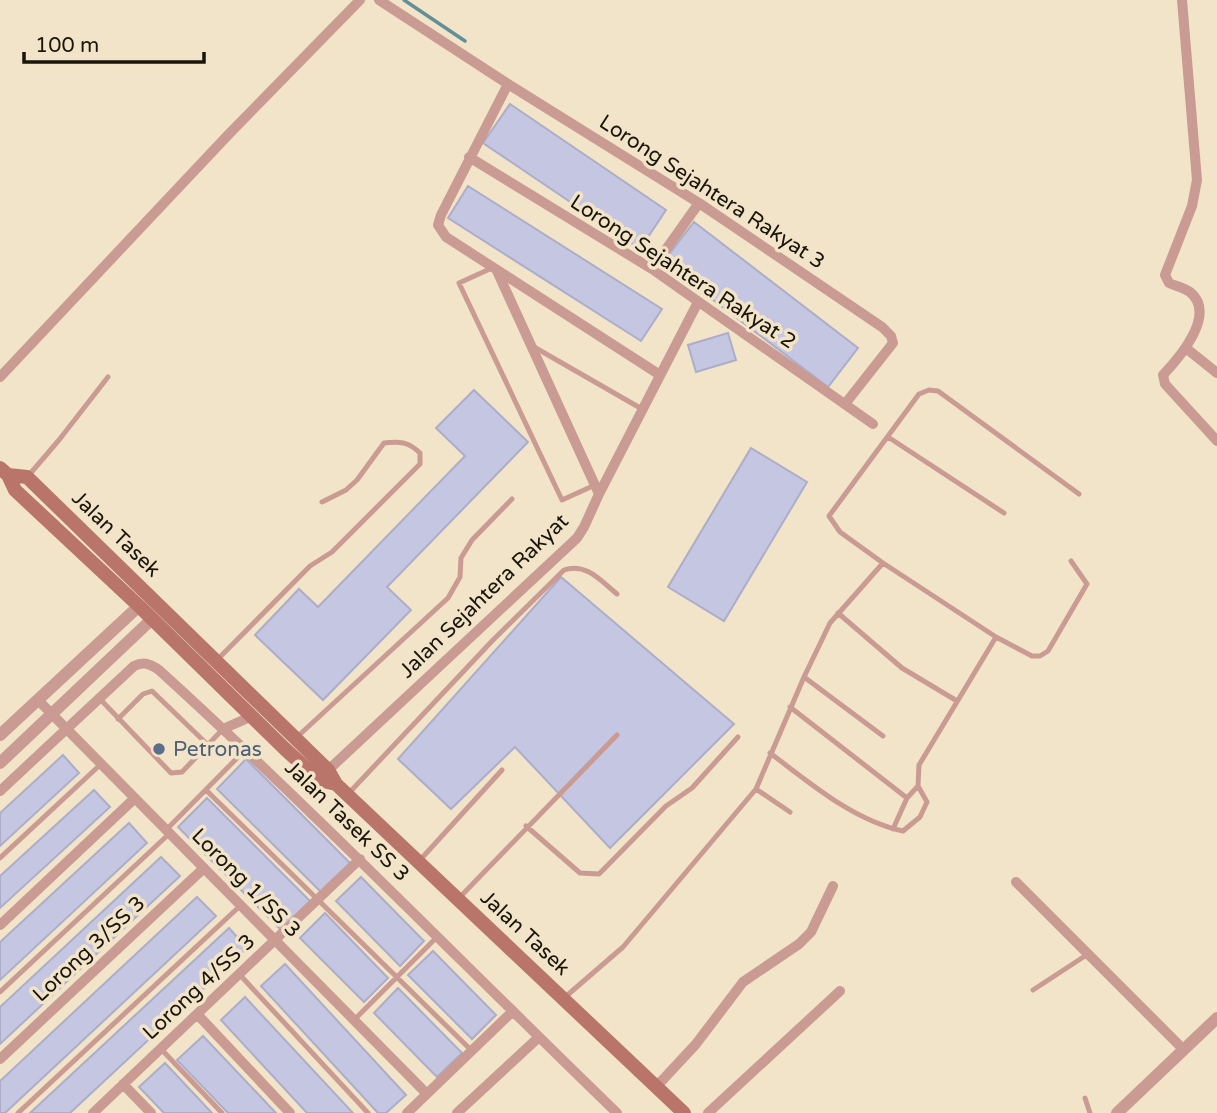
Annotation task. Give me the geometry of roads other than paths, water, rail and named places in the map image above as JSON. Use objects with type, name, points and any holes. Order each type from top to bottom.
[{"type":"main road","name":"Jalan Tasek","points":[[4,471],[27,477],[296,738],[324,775]]},
{"type":"main road","name":"Jalan Tasek","points":[[4,471],[15,490],[146,611],[250,717],[336,784],[684,1113]]},
{"type":"main road","points":[[131,577],[146,611],[169,614]]},
{"type":"street","points":[[0,377],[228,135],[360,0]]},
{"type":"street","name":"Lorong Sejahtera Rakyat 3","points":[[379,0],[508,84],[699,202],[882,327],[891,336],[893,343],[845,404]]},
{"type":"street","points":[[1182,0],[1197,180],[1192,206],[1165,275],[1169,283],[1191,293],[1202,310],[1202,324],[1187,349],[1163,378],[1216,438]]},
{"type":"street","points":[[508,84],[469,157],[438,225],[446,237],[660,375]]},
{"type":"street","name":"Lorong Sejahtera Rakyat 2","points":[[469,157],[652,269],[873,424]]},
{"type":"street","points":[[652,269],[699,202]]},
{"type":"street","points":[[494,269],[597,489]]},
{"type":"street","name":"Jalan Sejahtera Rakyat","points":[[324,775],[577,538],[597,489],[698,302]]},
{"type":"street","points":[[1187,349],[1217,373]]},
{"type":"street","points":[[0,735],[146,611]]},
{"type":"street","points":[[0,763],[53,715],[146,611]]},
{"type":"street","name":"Jalan Tasek SS 3","points":[[99,698],[134,666],[143,663],[159,670],[360,859],[617,1113]]},
{"type":"street","points":[[0,791],[99,698]]},
{"type":"street","name":"Lorong 1/SS 3","points":[[38,700],[427,1094]]},
{"type":"street","points":[[223,729],[250,717]]},
{"type":"street","points":[[0,925],[135,798]]},
{"type":"street","name":"Lorong 4/SS 3","points":[[93,1113],[360,859]]},
{"type":"street","name":"Lorong 3/SS 3","points":[[0,1059],[204,868]]},
{"type":"street","points":[[1016,882],[1183,1049]]},
{"type":"street","points":[[657,1086],[696,1044],[743,982],[799,944],[811,932],[832,886]]},
{"type":"street","points":[[708,1113],[840,991]]},
{"type":"street","points":[[407,1113],[513,1011]]},
{"type":"street","points":[[198,1015],[289,1113]]},
{"type":"street","points":[[1117,1113],[1216,1018]]},
{"type":"street","points":[[457,1113],[539,1037]]},
{"type":"street","points":[[123,1084],[150,1113]]},
{"type":"lane","points":[[494,269],[459,283],[562,500],[597,489]]},
{"type":"lane","points":[[531,345],[642,409]]},
{"type":"lane","points":[[15,490],[59,440],[108,377]]},
{"type":"lane","points":[[1071,561],[1087,584],[1048,651],[1040,656],[1032,656],[996,637],[883,563],[840,532],[829,516],[919,394],[929,390],[938,391],[1079,494]]},
{"type":"lane","points":[[888,437],[1004,513]]},
{"type":"lane","points":[[216,662],[310,566],[332,551],[420,464],[420,453],[411,444],[397,441],[384,443],[346,490],[323,502]]},
{"type":"lane","points":[[296,738],[448,598],[460,577],[461,558],[472,540],[512,499]]},
{"type":"lane","points":[[564,998],[622,947],[756,789],[790,707],[830,623],[883,563]]},
{"type":"lane","points":[[347,795],[493,640],[564,570],[574,566],[589,571],[617,594]]},
{"type":"lane","points":[[838,614],[902,668],[957,701]]},
{"type":"lane","points":[[770,753],[825,794],[883,827],[903,831],[920,817],[927,802],[918,786],[919,765],[996,637]]},
{"type":"lane","points":[[804,677],[883,736]]},
{"type":"lane","points":[[118,719],[143,694],[152,691],[208,745]]},
{"type":"lane","points":[[99,698],[171,773],[182,772],[223,729]]},
{"type":"lane","points":[[790,707],[907,798]]},
{"type":"lane","points":[[458,900],[617,734]]},
{"type":"lane","points":[[526,826],[580,873],[599,874],[666,806],[692,788],[738,737]]},
{"type":"lane","points":[[0,992],[168,832],[245,750]]},
{"type":"lane","points":[[0,858],[101,764]]},
{"type":"lane","points":[[418,863],[502,770]]},
{"type":"lane","points":[[893,829],[907,798],[918,786]]},
{"type":"lane","points":[[756,789],[790,812]]},
{"type":"lane","points":[[206,790],[472,1051]]},
{"type":"lane","points":[[18,1113],[241,905]]},
{"type":"lane","points":[[354,1020],[438,936]]},
{"type":"lane","points":[[1033,990],[1088,954]]},
{"type":"lane","points":[[240,975],[368,1113]]},
{"type":"lane","points":[[161,1049],[222,1113]]},
{"type":"lane","points":[[1085,1098],[1090,1113]]},
{"type":"waterway","points":[[404,0],[465,41]]},
{"type":"place","name":"Petronas","points":[[159,749]]}]
